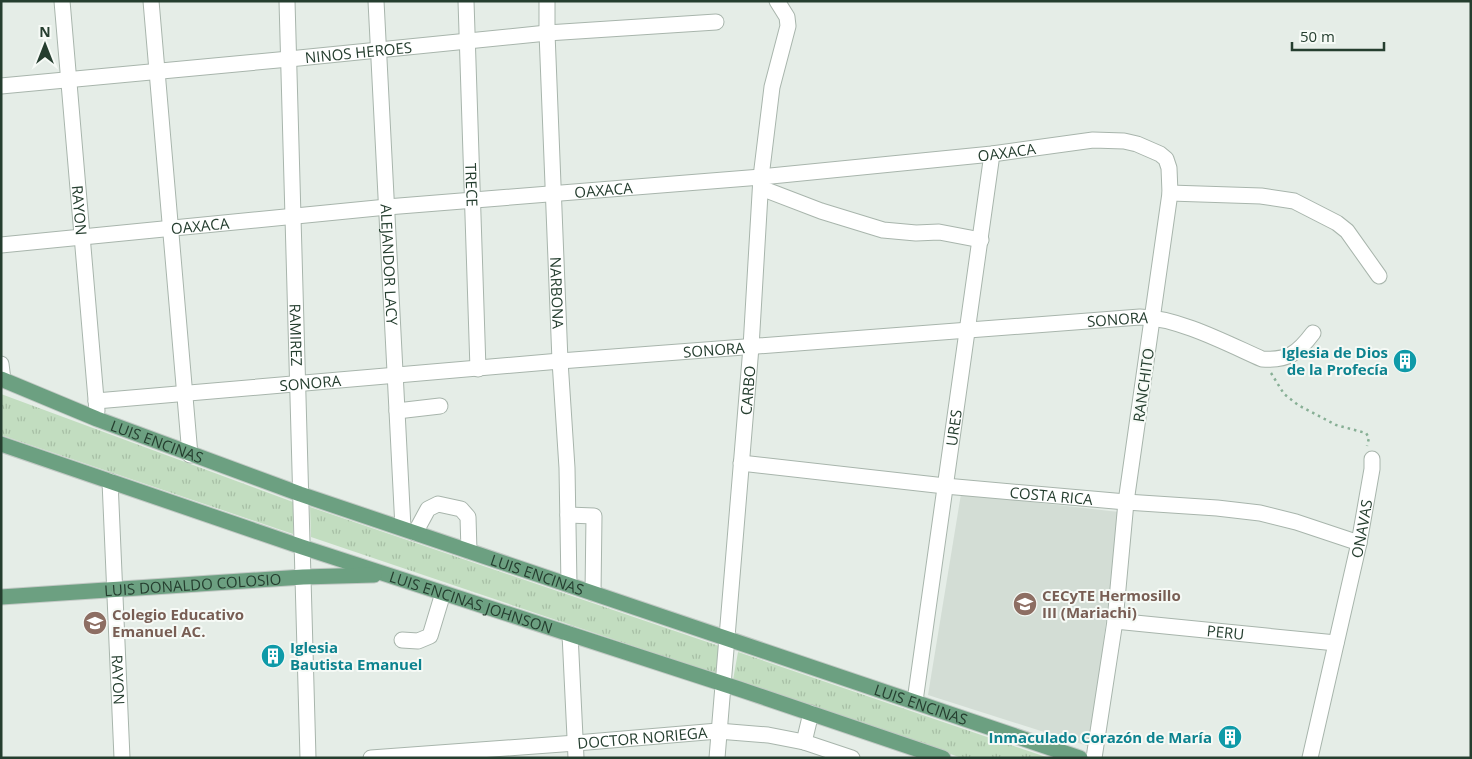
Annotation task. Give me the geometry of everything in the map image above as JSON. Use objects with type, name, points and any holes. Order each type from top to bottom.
[{"type":"main road","name":"LUIS ENCINAS","points":[[2,379],[190,455],[300,494],[1080,758]]},
{"type":"main road","name":"LUIS ENCINAS JOHNSON","points":[[1,444],[386,575],[811,713],[906,752],[943,758]]},
{"type":"main road","name":"LUIS DONALDO COLOSIO","points":[[1,597],[303,577],[386,575]]},
{"type":"street","name":"RAYON","points":[[62,1],[97,419]]},
{"type":"street","points":[[151,1],[190,455]]},
{"type":"street","name":"RAMIREZ","points":[[287,1],[308,758]]},
{"type":"street","name":"ALEJANDOR LACY","points":[[376,1],[397,411],[409,531]]},
{"type":"street","name":"TRECE","points":[[466,1],[474,200],[478,369]]},
{"type":"street","name":"NARBONA","points":[[547,1],[560,362],[567,468],[570,585]]},
{"type":"street","name":"CARBO","points":[[717,758],[751,347],[761,182],[772,87],[788,26],[787,17],[777,1]]},
{"type":"street","name":"NINOS HEROES","points":[[1,86],[289,60],[547,33],[716,22]]},
{"type":"street","name":"OAXACA","points":[[1,245],[387,207],[553,193],[761,182],[1093,140],[1124,141],[1152,150],[1166,159],[1169,168],[1170,193]]},
{"type":"street","name":"URES","points":[[915,701],[992,154]]},
{"type":"street","points":[[761,182],[821,211],[883,230],[916,233],[939,232],[981,240]]},
{"type":"street","points":[[1170,193],[1261,196],[1294,202],[1337,223],[1347,231],[1379,276]]},
{"type":"street","name":"RANCHITO","points":[[1094,758],[1115,621],[1126,502],[1170,193]]},
{"type":"street","name":"SONORA","points":[[96,401],[560,362],[1127,318],[1153,317],[1170,321],[1262,359],[1275,360],[1285,358],[1304,346],[1314,333]]},
{"type":"street","points":[[1,364],[2,379]]},
{"type":"street","points":[[397,411],[440,406]]},
{"type":"street","name":"ONAVAS","points":[[1310,758],[1359,543],[1372,469],[1372,459]]},
{"type":"street","name":"COSTA RICA","points":[[741,463],[945,486],[1218,508],[1260,514],[1296,522],[1359,543]]},
{"type":"street","name":"RAYON","points":[[110,481],[122,758]]},
{"type":"street","points":[[409,531],[428,509],[438,504],[461,509],[468,517],[469,551]]},
{"type":"street","points":[[568,515],[594,516],[593,593]]},
{"type":"street","points":[[402,640],[418,641],[430,636],[443,593]]},
{"type":"street","name":"PERU","points":[[1115,621],[1336,643]]},
{"type":"street","points":[[570,634],[576,751]]},
{"type":"street","points":[[804,742],[811,713]]},
{"type":"street","name":"DOCTOR NORIEGA","points":[[371,758],[576,751],[718,731],[768,735],[804,742],[852,758]]},
{"type":"path","points":[[1262,359],[1284,394],[1290,400],[1336,425],[1366,433],[1369,438],[1368,453],[1372,459]]},
{"type":"shaded area","name":"CECyTE Hermosillo III (Mariachi)","points":[[961,494],[1119,512],[1091,747],[928,695]]},
{"type":"green space","points":[[1,394],[293,502],[293,534],[1,435]]},
{"type":"green space","points":[[310,507],[725,648],[719,675],[311,537]]},
{"type":"green space","points":[[738,652],[1049,758],[962,758],[733,680]]},
{"type":"place","name":"Iglesia de Dios de la Profecía","points":[[1405,361]]},
{"type":"place","name":"CECyTE Hermosillo III (Mariachi)","points":[[1025,604]]},
{"type":"place","name":"Colegio Educativo Emanuel AC.","points":[[95,623]]},
{"type":"place","name":"Iglesia Bautista Emanuel","points":[[273,656]]},
{"type":"place","name":"Inmaculado Corazón de María","points":[[1230,737]]}]
